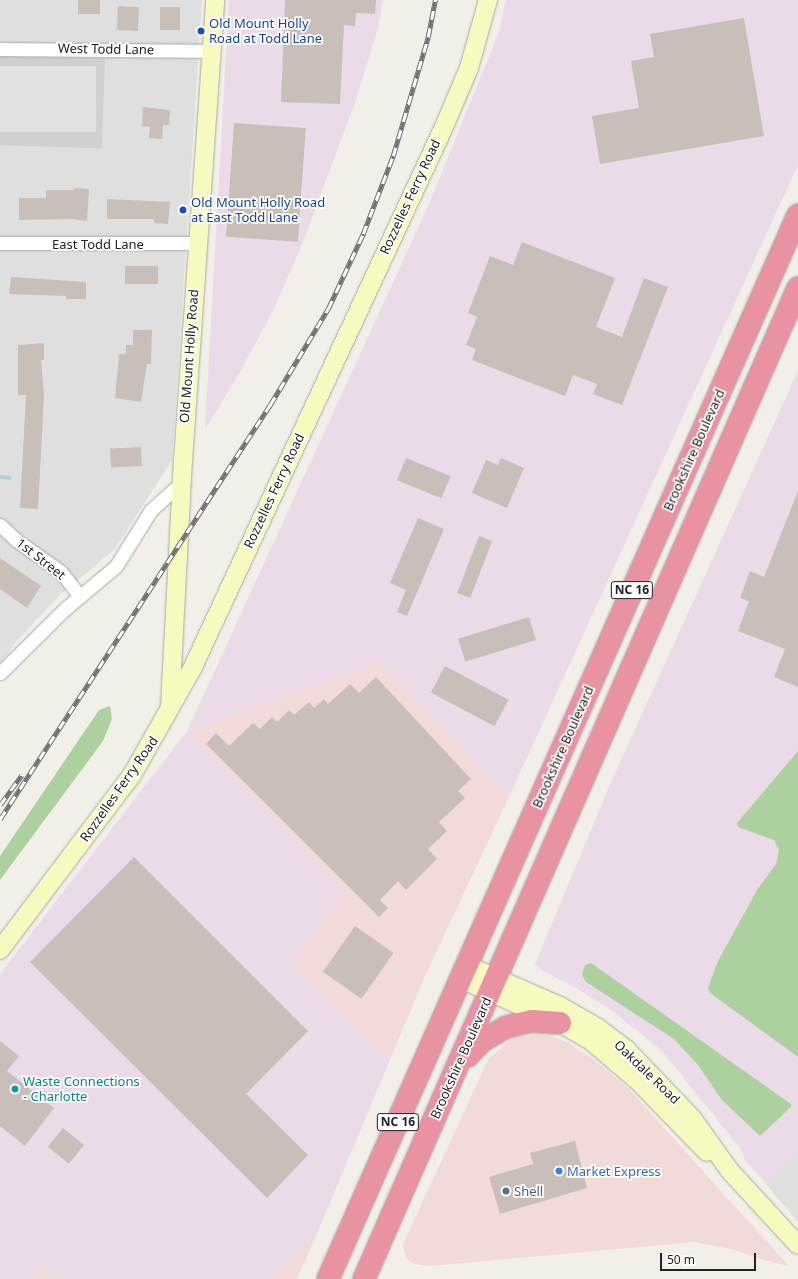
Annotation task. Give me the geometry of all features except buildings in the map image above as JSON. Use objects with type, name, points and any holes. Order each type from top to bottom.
[{"type":"highway","name":"Brookshire Boulevard","points":[[328,1279],[798,215]]},
{"type":"highway","name":"Brookshire Boulevard","points":[[364,1279],[457,1070],[798,288]]},
{"type":"highway","points":[[457,1070],[482,1041],[499,1030],[532,1021],[560,1023]]},
{"type":"street","name":"Old Mount Holly Road","points":[[170,711],[181,483],[196,243],[215,0]]},
{"type":"street","name":"Rozzelles Ferry Road","points":[[0,950],[123,788],[170,711],[192,669],[443,129],[469,68],[488,0]]},
{"type":"street","name":"West Todd Lane","points":[[0,49],[212,51]]},
{"type":"street","name":"East Todd Lane","points":[[0,242],[196,243]]},
{"type":"street","points":[[0,673],[80,596],[116,566],[151,510],[181,483]]},
{"type":"street","name":"1st Street","points":[[0,525],[16,540],[61,572],[80,596]]},
{"type":"street","name":"Oakdale Road","points":[[464,972],[494,985],[560,1006],[612,1038],[666,1088],[707,1136],[721,1160],[798,1245]]},
{"type":"street","name":"Oakdale Road","points":[[494,985],[591,1041],[625,1068],[697,1144],[721,1160]]},
{"type":"shaded area","points":[[0,0],[202,0],[172,460],[115,549],[61,594],[13,645],[0,667]]},
{"type":"shaded area","points":[[229,0],[383,0],[378,28],[355,103],[303,242],[274,309],[239,374],[205,429]]},
{"type":"shaded area","points":[[506,0],[798,0],[798,165],[509,797],[381,661],[188,731],[343,892],[290,966],[390,1060],[313,1243],[308,1241],[269,1279],[55,1279],[41,1266],[28,1279],[0,1279],[0,974],[187,731],[429,204],[499,32]]},
{"type":"shaded area","points":[[0,55],[105,59],[102,149],[0,145]]},
{"type":"shaded area","points":[[0,66],[96,66],[96,132],[0,132]]},
{"type":"shaded area","points":[[798,371],[798,1149],[765,1183],[745,1160],[740,1148],[662,1051],[615,1013],[576,988],[541,970],[535,964],[611,782]]},
{"type":"shaded area","points":[[381,661],[509,797],[425,976],[390,1060],[289,966],[187,731]]},
{"type":"shaded area","points":[[537,1034],[550,1035],[568,1043],[593,1059],[626,1086],[789,1266],[763,1260],[735,1250],[695,1242],[430,1266],[414,1264],[406,1258],[403,1244],[488,1060],[511,1039]]},
{"type":"shaded area","points":[[798,1149],[798,1222],[765,1183]]},
{"type":"shaded area","points":[[308,1240],[313,1243],[297,1279],[269,1279]]},
{"type":"shaded area","points":[[41,1266],[55,1279],[28,1279]]},
{"type":"green space","points":[[110,706],[112,719],[103,741],[0,880],[0,856],[99,710]]},
{"type":"green space","points":[[798,751],[798,1057],[710,993],[708,988],[718,961],[757,890],[776,864],[779,850],[774,840],[738,827],[737,823]]},
{"type":"green space","points":[[591,963],[791,1104],[791,1107],[760,1136],[722,1100],[698,1065],[674,1039],[586,982],[582,975],[585,965]]},
{"type":"waterway","points":[[0,477],[10,478]]},
{"type":"railway","points":[[0,819],[270,405],[328,309],[363,234],[393,156],[428,37],[435,0]]},
{"type":"railway","points":[[0,805],[22,775]]},
{"type":"place","name":"Old Mount Holly Road at Todd Lane","points":[[201,31]]},
{"type":"place","name":"Old Mount Holly Road at East Todd Lane","points":[[183,210]]},
{"type":"place","name":"Waste Connections - Charlotte","points":[[15,1089]]},
{"type":"place","name":"Market Express","points":[[559,1171]]},
{"type":"place","name":"Shell","points":[[506,1191]]}]
